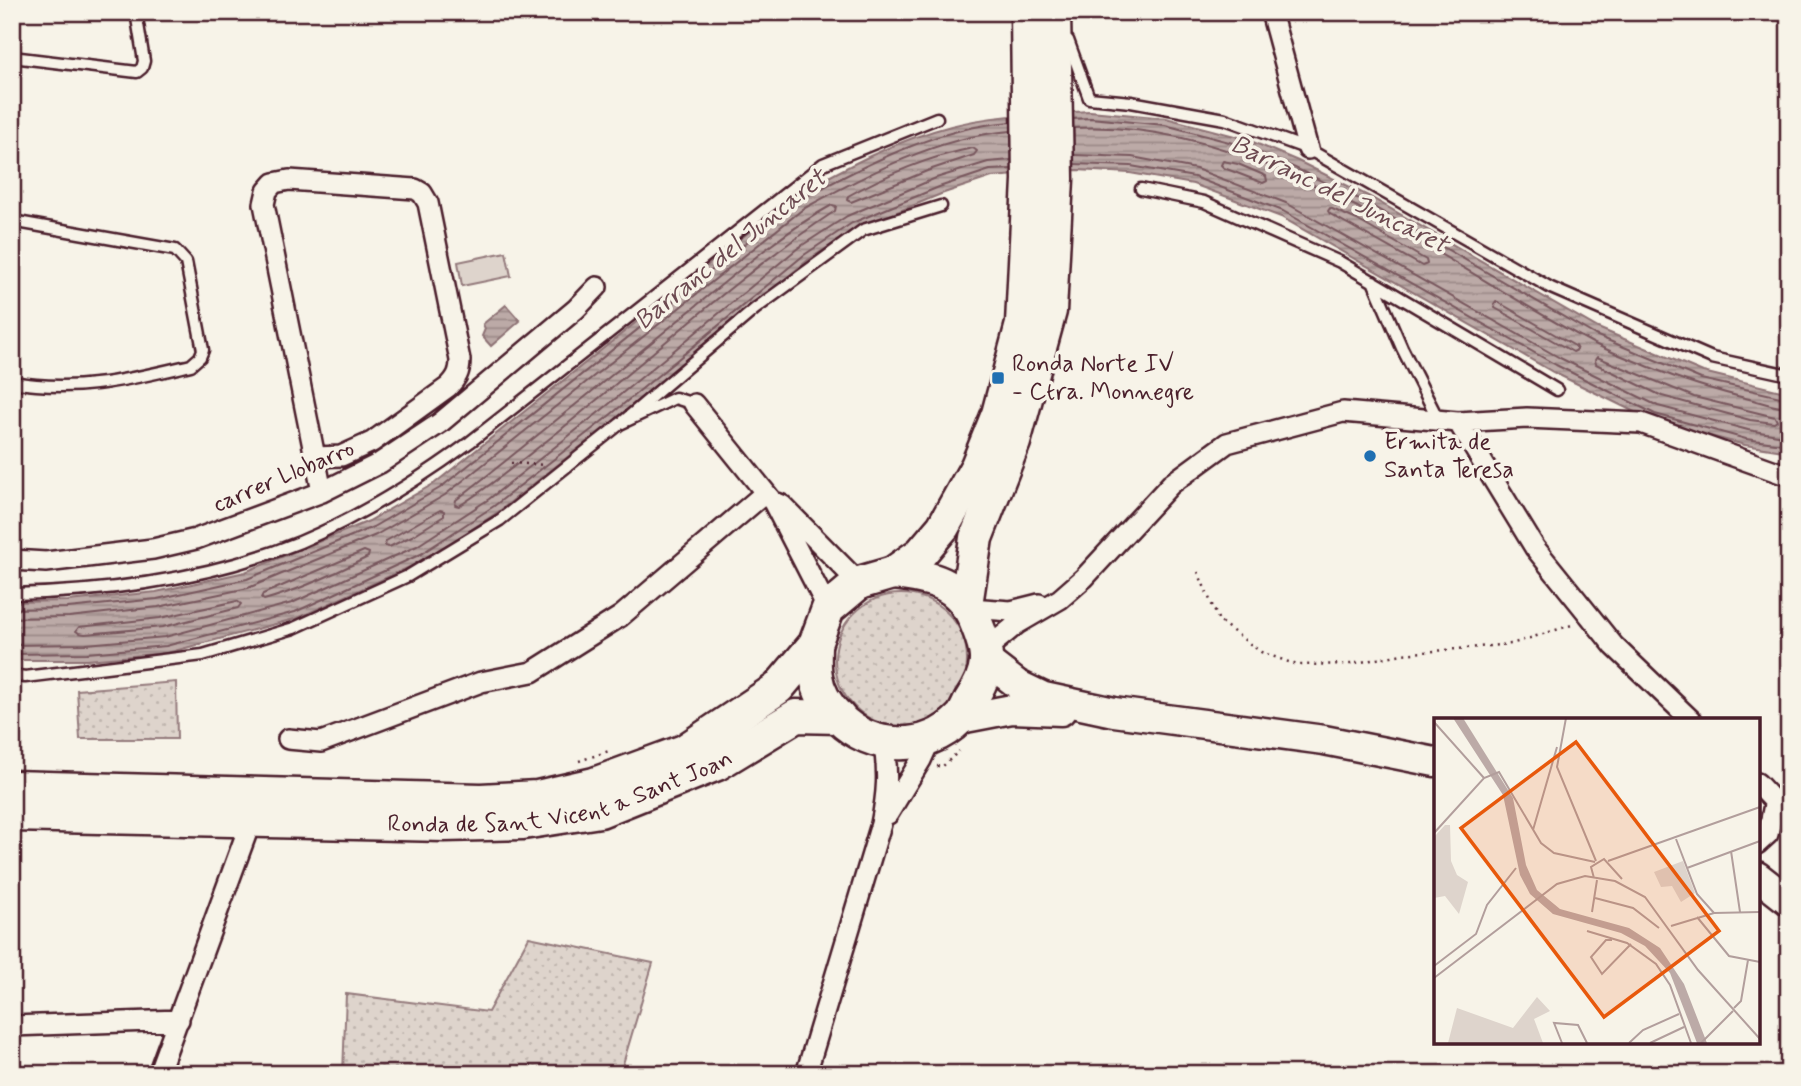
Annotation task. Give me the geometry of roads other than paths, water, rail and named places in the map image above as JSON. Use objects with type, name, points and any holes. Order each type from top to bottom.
[{"type":"main road","name":"Ronda de Sant Vicent a Sant Joan","points":[[968,607],[976,538],[1014,442],[1050,311],[1043,179],[1028,86],[1027,12]]},
{"type":"main road","name":"Ronda de Sant Vicent a Sant Joan","points":[[12,787],[481,800],[537,797],[594,783],[684,751],[778,688],[815,644],[828,609],[859,583],[893,573],[921,552],[943,527],[977,466],[998,414],[1022,324],[1043,179],[1059,39]]},
{"type":"main road","name":"Ronda de Sant Vicent a Sant Joan","points":[[893,573],[921,576],[950,586],[968,607],[980,631],[985,656]]},
{"type":"main road","points":[[815,644],[816,678],[827,706],[851,730],[874,741],[902,744],[961,734],[981,684],[985,656]]},
{"type":"main road","name":"Ronda de Sant Vicent a Sant Joan","points":[[12,815],[444,825],[523,823],[600,811],[717,764],[796,716],[838,717]]},
{"type":"street","points":[[1271,12],[1308,149]]},
{"type":"street","points":[[315,457],[341,456],[372,442],[448,387],[460,370],[429,203],[422,193],[415,189],[289,180],[274,183],[267,191],[264,204],[315,457],[323,492]]},
{"type":"street","name":"carrer Llobarro","points":[[12,560],[46,562],[153,549],[196,539],[323,492],[380,463],[440,423],[558,325],[597,287]]},
{"type":"street","points":[[694,404],[769,497],[828,609]]},
{"type":"street","points":[[1434,762],[1324,740],[1114,712],[1044,697],[1017,684],[985,656],[1017,624],[1060,599],[1084,578],[1171,484],[1227,443],[1343,412],[1448,421],[1527,418],[1642,423],[1789,476]]},
{"type":"street","points":[[1448,421],[1535,548],[1591,618],[1614,646],[1689,718]]},
{"type":"street","points":[[769,497],[782,505],[859,583]]},
{"type":"street","points":[[288,739],[321,742],[481,682],[532,672],[621,615],[769,497]]},
{"type":"street","points":[[968,607],[1011,611],[1060,599]]},
{"type":"street","points":[[961,734],[1012,709],[1114,712]]},
{"type":"street","points":[[881,824],[918,767],[932,738]]},
{"type":"street","points":[[806,1074],[881,824],[888,791],[888,766],[883,742]]},
{"type":"street","points":[[1759,785],[1789,817]]},
{"type":"street","points":[[1759,842],[1768,834],[1775,800]]},
{"type":"street","points":[[158,1074],[251,821]]},
{"type":"street","points":[[1759,878],[1789,901]]},
{"type":"street","points":[[12,1026],[179,1020]]},
{"type":"lane","points":[[12,57],[137,72],[144,61],[136,12]]},
{"type":"lane","points":[[1059,39],[1090,98],[1131,102],[1225,119],[1308,149],[1550,288],[1712,358],[1789,375]]},
{"type":"lane","points":[[12,594],[90,590],[186,577],[277,550],[345,521],[410,484],[470,442],[823,164],[937,118]]},
{"type":"lane","points":[[1141,189],[1204,202],[1340,261],[1557,390]]},
{"type":"lane","points":[[12,675],[24,677],[203,655],[294,628],[408,576],[500,520],[620,424],[755,309],[863,230],[941,206]]},
{"type":"lane","points":[[12,221],[175,250],[186,262],[203,350],[191,365],[101,384],[60,388],[12,382]]},
{"type":"lane","points":[[1373,280],[1402,348],[1448,421]]},
{"type":"lane","points":[[620,424],[675,398],[694,404]]},
{"type":"water","name":"Barranc del Juncaret","points":[[1090,111],[1166,118],[1246,139],[1298,161],[1370,197],[1598,328],[1703,372],[1789,393],[1789,452],[1745,445],[1653,421],[1553,372],[1281,217],[1193,184],[1130,173],[1077,170],[992,177],[941,194],[856,229],[808,260],[498,512],[425,560],[298,618],[167,653],[87,660],[12,660],[12,602],[68,601],[156,592],[245,572],[369,521],[435,483],[794,196],[851,165],[910,139],[968,122],[1020,115]]},
{"type":"water","points":[[506,305],[520,321],[491,346],[482,336],[485,329],[483,324]]},
{"type":"place","name":"Ronda Norte IV - Ctra. Monnegre","points":[[998,378]]},
{"type":"place","name":"Ermita de Santa Teresa","points":[[1370,456]]}]
